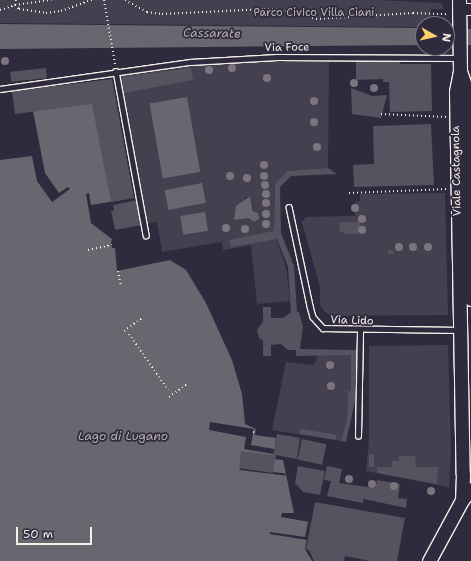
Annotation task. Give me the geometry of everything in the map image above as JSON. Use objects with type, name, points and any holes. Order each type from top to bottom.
[{"type":"main road","points":[[461,12],[459,54],[466,72]]},
{"type":"main road","name":"Viale Castagnola","points":[[466,72],[456,92],[460,330],[466,501]]},
{"type":"main road","name":"Viale Castagnola","points":[[466,72],[471,299]]},
{"type":"main road","name":"Viale Castagnola","points":[[430,561],[466,501],[471,489]]},
{"type":"lane","name":"Via Foce","points":[[0,89],[116,71],[190,62],[277,57],[459,54]]},
{"type":"lane","points":[[116,71],[146,235]]},
{"type":"lane","name":"Via Lido","points":[[289,207],[313,317],[323,328],[360,331],[460,330]]},
{"type":"lane","points":[[358,436],[360,331]]},
{"type":"path","points":[[15,4],[16,0]]},
{"type":"path","points":[[0,10],[15,4],[52,0]]},
{"type":"path","points":[[15,4],[19,9],[46,13],[61,11],[92,0]]},
{"type":"path","points":[[104,0],[116,71]]},
{"type":"path","points":[[125,0],[147,12],[162,14],[264,9],[316,19],[413,13],[461,12]]},
{"type":"path","points":[[381,114],[448,117]]},
{"type":"path","points":[[349,193],[458,189]]},
{"type":"path","points":[[88,250],[111,245]]},
{"type":"path","points":[[118,271],[121,288]]},
{"type":"path","points":[[124,330],[142,318]]},
{"type":"path","points":[[129,334],[168,390]]},
{"type":"path","points":[[169,397],[187,384]]},
{"type":"green space","name":"Parco Civico Villa Ciani","points":[[0,0],[376,0],[442,3],[443,9],[431,9],[431,16],[415,16],[415,27],[0,23]]},
{"type":"green space","points":[[276,60],[329,62],[328,168],[287,171],[275,184],[274,231],[286,268],[290,301],[257,304],[251,245],[223,250],[222,242],[162,252],[157,222],[145,224],[120,75],[192,63]],"holes":[[[250,196],[257,221],[254,222],[250,217],[244,198]]]},
{"type":"green space","points":[[445,193],[448,315],[331,316],[325,312],[320,305],[320,287],[302,222],[306,217],[355,216],[355,202],[360,201],[360,194]]},
{"type":"green space","points":[[448,345],[451,451],[449,487],[366,471],[369,440],[369,346]]},
{"type":"green space","points":[[318,355],[351,355],[351,391],[348,391],[347,419],[341,441],[272,430],[286,362],[314,365]]},
{"type":"water","name":"Cassarate","points":[[0,24],[415,28],[415,45],[0,49]]},
{"type":"water","points":[[455,29],[471,29],[471,45],[455,45]]},
{"type":"water","name":"Lago di Lugano","points":[[106,86],[127,199],[91,205],[89,193],[86,194],[91,223],[113,240],[111,241],[112,248],[115,248],[117,271],[170,260],[186,270],[206,303],[232,360],[242,394],[245,424],[256,429],[255,435],[276,438],[273,459],[283,460],[294,513],[282,513],[281,517],[310,522],[305,549],[312,561],[0,561],[0,160],[32,156],[37,181],[52,202],[70,189],[68,187],[59,193],[45,173],[30,95]]},
{"type":"water","points":[[187,97],[200,172],[163,178],[150,104]]},
{"type":"water","points":[[202,183],[206,203],[169,210],[165,190]]},
{"type":"water","points":[[250,196],[253,211],[258,213],[259,219],[254,222],[249,218],[234,220],[236,206]]},
{"type":"water","points":[[205,212],[208,231],[183,235],[180,216]]},
{"type":"pier","points":[[210,422],[254,429],[251,445],[274,449],[274,454],[244,449],[246,437],[209,430]]},
{"type":"pier","points":[[240,468],[286,474],[285,476],[240,470]]},
{"type":"pier","points":[[308,522],[310,522],[307,540],[270,534],[270,532],[305,537]]},
{"type":"building","points":[[381,59],[400,60],[400,64],[431,64],[432,111],[390,112],[389,82],[383,82],[383,79],[356,80],[356,61]]},
{"type":"building","points":[[46,68],[47,78],[11,82],[10,72]]},
{"type":"building","points":[[191,68],[193,80],[124,93],[121,77]]},
{"type":"building","points":[[112,79],[134,198],[111,202],[92,104],[15,114],[12,91]]},
{"type":"building","points":[[351,88],[372,96],[387,95],[381,118],[352,114]]},
{"type":"building","points":[[431,124],[434,185],[354,187],[353,165],[374,164],[373,126]]},
{"type":"building","points":[[328,168],[337,174],[291,176],[280,187],[281,233],[294,266],[297,312],[299,312],[303,327],[300,349],[357,350],[357,392],[346,442],[341,441],[347,419],[348,391],[351,391],[351,355],[296,356],[296,350],[288,350],[281,344],[271,345],[271,356],[263,356],[263,341],[259,338],[257,330],[263,322],[263,307],[271,307],[271,318],[283,318],[291,312],[288,267],[277,239],[231,247],[229,240],[274,231],[275,184],[287,171]]},
{"type":"building","points":[[137,200],[142,225],[115,230],[111,211],[114,211],[113,205]]},
{"type":"building","points":[[339,222],[360,222],[360,232],[357,234],[344,234],[344,232],[340,232]]},
{"type":"building","points":[[388,250],[394,251],[394,254],[388,254]]},
{"type":"building","points":[[300,429],[337,435],[336,440],[299,434]]},
{"type":"building","points":[[277,434],[300,438],[297,459],[276,455],[273,473],[239,468],[241,451],[273,455]]},
{"type":"building","points":[[302,439],[326,444],[322,465],[298,460]]},
{"type":"building","points":[[369,454],[374,454],[374,467],[369,467]]},
{"type":"building","points":[[399,456],[415,456],[416,467],[438,467],[437,484],[377,473],[377,467],[392,467],[392,461],[399,461]]},
{"type":"building","points":[[298,466],[325,471],[320,495],[303,492],[295,483]]},
{"type":"building","points":[[327,466],[342,469],[339,483],[375,488],[377,480],[400,484],[398,498],[407,499],[406,508],[364,499],[365,491],[363,503],[327,496],[331,481],[324,480]]},
{"type":"building","points":[[315,502],[405,518],[397,561],[370,561],[345,556],[344,561],[314,561],[309,550],[306,549]]}]
